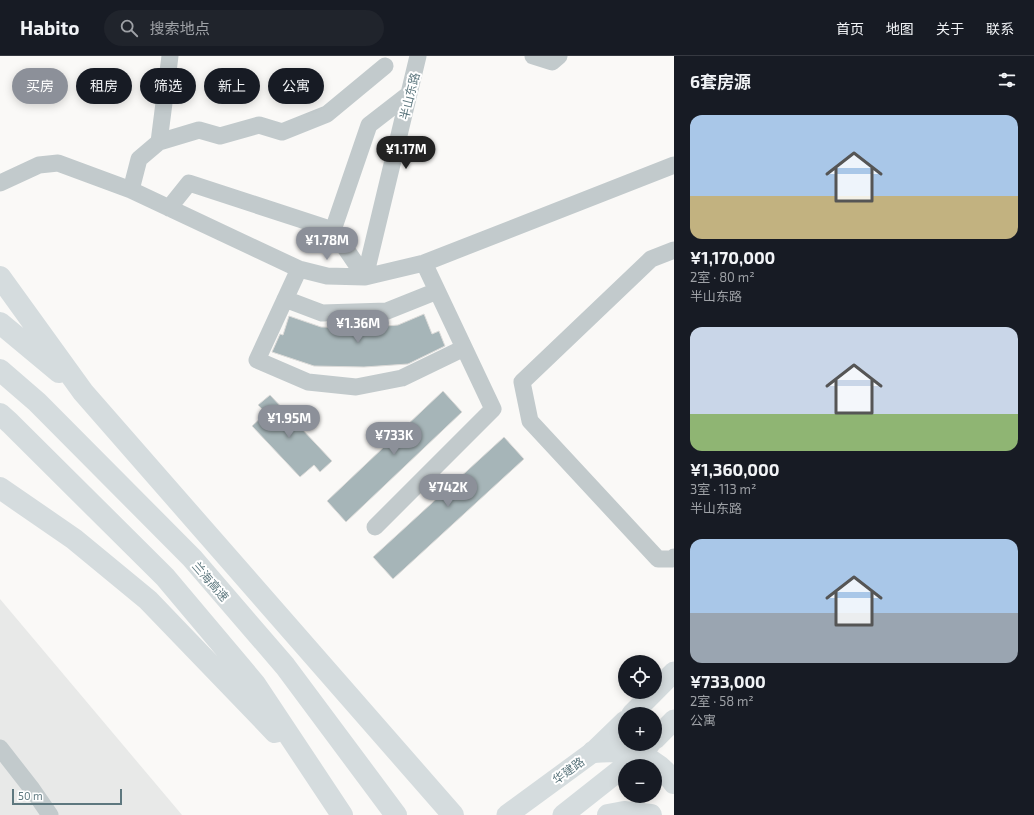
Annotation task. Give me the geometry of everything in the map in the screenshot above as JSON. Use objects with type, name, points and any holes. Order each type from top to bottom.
[{"type":"highway","points":[[0,278],[83,392],[453,815]]},
{"type":"highway","points":[[0,323],[83,392]]},
{"type":"highway","name":"兰海高速","points":[[0,370],[38,402],[192,558],[285,666],[396,815]]},
{"type":"highway","points":[[0,414],[10,422],[165,577],[255,684],[321,780],[342,815]]},
{"type":"highway","points":[[0,488],[74,539],[148,600],[321,780]]},
{"type":"highway","points":[[593,752],[613,750],[631,752],[635,758],[650,759],[667,772],[674,783]]},
{"type":"highway","points":[[608,815],[624,812],[651,815]]},
{"type":"main road","points":[[662,684],[674,672]]},
{"type":"main road","points":[[639,707],[647,699]]},
{"type":"main road","points":[[662,732],[674,720]]},
{"type":"main road","name":"华建路","points":[[507,815],[593,752],[618,728]]},
{"type":"main road","points":[[563,815],[635,758]]},
{"type":"street","points":[[159,142],[170,56]]},
{"type":"street","name":"半山东路","points":[[365,277],[418,56]]},
{"type":"street","points":[[534,56],[552,62],[559,56]]},
{"type":"street","points":[[131,190],[139,159],[159,142],[199,130],[220,136],[259,125],[282,132],[327,114],[385,66]]},
{"type":"street","points":[[333,230],[369,125],[409,94]]},
{"type":"street","points":[[0,183],[39,165],[58,163],[131,190],[299,269],[327,276],[365,277],[424,263],[674,165]]},
{"type":"street","points":[[169,208],[189,183],[333,230],[365,277]]},
{"type":"street","points":[[674,250],[650,259],[522,382],[530,421],[658,559],[672,559],[674,557]]},
{"type":"street","points":[[375,528],[493,409],[424,263]]},
{"type":"street","points":[[299,269],[257,360],[308,382],[356,387],[402,378],[464,348]]},
{"type":"street","points":[[286,299],[322,313],[387,311],[437,291]]},
{"type":"street","points":[[0,748],[50,815]]},
{"type":"shaded area","points":[[0,599],[182,815],[0,815]]},
{"type":"building","points":[[424,314],[432,334],[439,331],[445,346],[408,364],[364,367],[314,366],[272,352],[280,334],[283,335],[289,316],[321,327],[360,328],[398,325]]},
{"type":"building","points":[[443,391],[462,412],[346,522],[327,501]]},
{"type":"building","points":[[270,395],[332,461],[320,472],[314,465],[300,477],[252,426],[266,413],[258,405]]},
{"type":"building","points":[[504,437],[524,459],[393,579],[373,557]]}]
